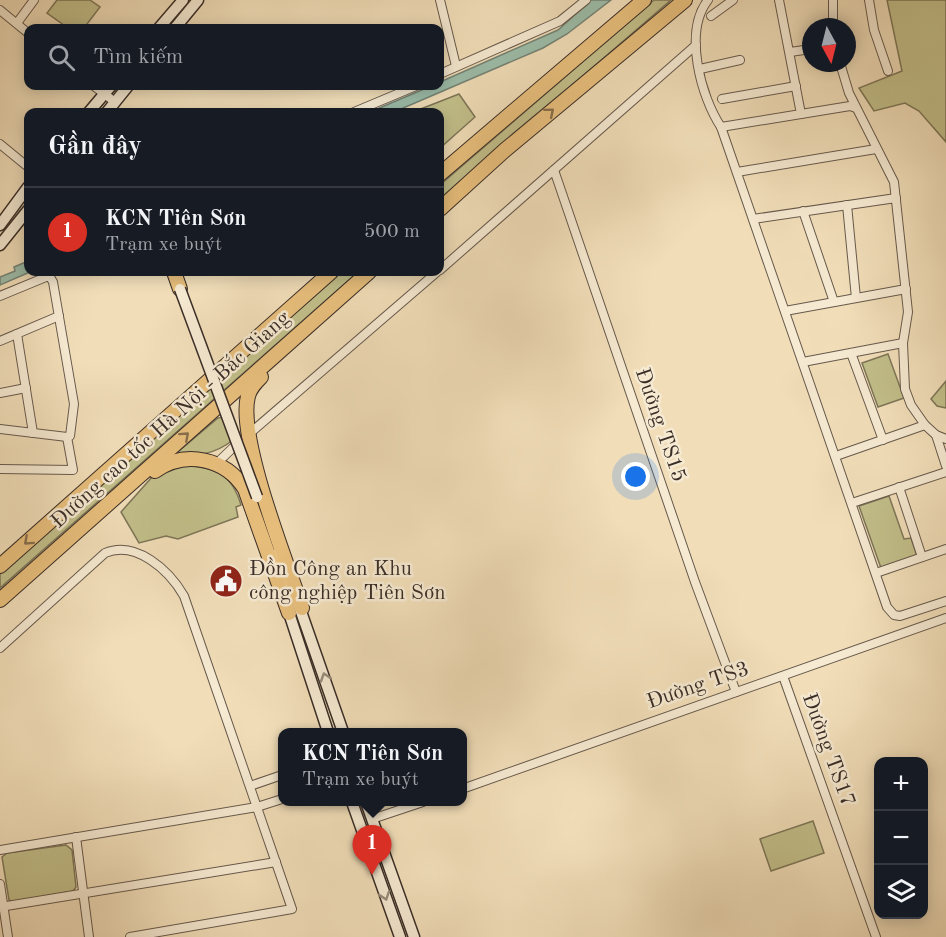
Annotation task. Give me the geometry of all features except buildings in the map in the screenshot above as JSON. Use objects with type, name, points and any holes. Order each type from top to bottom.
[{"type":"highway","points":[[444,171],[644,0]]},
{"type":"highway","points":[[444,205],[505,150],[685,0]]},
{"type":"highway","points":[[444,163],[528,90],[597,39]]},
{"type":"highway","points":[[444,212],[505,150]]},
{"type":"highway","points":[[175,276],[180,289]]},
{"type":"highway","points":[[198,391],[241,344],[318,276]]},
{"type":"highway","name":"Đường cao tốc Hà Nội - Bắc Giang","points":[[0,566],[327,276]]},
{"type":"highway","name":"Đường cao tốc Hà Nội - Bắc Giang","points":[[0,600],[365,276]]},
{"type":"highway","points":[[295,611],[249,435],[246,410],[251,388],[374,276]]},
{"type":"highway","points":[[15,587],[50,564],[157,469],[179,460],[217,463],[238,478],[245,489],[295,611]]},
{"type":"main road","points":[[162,24],[183,0]]},
{"type":"main road","points":[[178,24],[198,0]]},
{"type":"main road","points":[[92,108],[108,90]]},
{"type":"main road","points":[[110,108],[125,90]]},
{"type":"main road","points":[[0,225],[24,192]]},
{"type":"main road","points":[[0,245],[24,215]]},
{"type":"main road","points":[[180,289],[257,497],[286,583],[327,728]]},
{"type":"main road","points":[[295,611],[341,728]]},
{"type":"main road","points":[[354,806],[400,937]]},
{"type":"main road","points":[[368,806],[414,937]]},
{"type":"main road","points":[[360,823],[372,819]]},
{"type":"street","points":[[17,23],[34,0]]},
{"type":"street","points":[[440,0],[456,66]]},
{"type":"street","points":[[444,72],[560,21],[586,0]]},
{"type":"street","points":[[708,0],[698,18],[696,45],[700,69],[713,114],[721,127],[737,172],[887,607],[894,615],[946,601]]},
{"type":"street","points":[[711,16],[733,0]]},
{"type":"street","points":[[779,0],[801,114]]},
{"type":"street","points":[[833,0],[834,18]]},
{"type":"street","points":[[869,0],[874,30],[888,71]]},
{"type":"street","points":[[0,10],[24,29]]},
{"type":"street","points":[[444,266],[696,45]]},
{"type":"street","points":[[790,52],[802,50]]},
{"type":"street","points":[[700,69],[740,60]]},
{"type":"street","points":[[843,72],[856,108],[894,182],[908,312],[903,343],[905,389],[911,405],[925,425],[936,435],[946,439]]},
{"type":"street","points":[[722,99],[796,86]]},
{"type":"street","points":[[108,90],[115,102]]},
{"type":"street","points":[[364,108],[406,90]]},
{"type":"street","points":[[721,127],[850,106],[856,108]]},
{"type":"street","points":[[0,144],[24,163]]},
{"type":"street","points":[[737,172],[876,149]]},
{"type":"street","name":"Đường TS15","points":[[554,170],[695,582],[736,692]]},
{"type":"street","points":[[753,219],[896,198]]},
{"type":"street","points":[[847,205],[856,298]]},
{"type":"street","points":[[803,211],[834,302]]},
{"type":"street","points":[[217,463],[223,454],[249,435],[432,276]]},
{"type":"street","points":[[0,296],[50,277],[53,282],[74,404],[70,436],[67,437]]},
{"type":"street","points":[[785,311],[906,289]]},
{"type":"street","points":[[0,341],[59,316]]},
{"type":"street","points":[[17,334],[33,433]]},
{"type":"street","points":[[803,362],[903,343]]},
{"type":"street","points":[[851,353],[883,440]]},
{"type":"street","points":[[0,393],[26,388]]},
{"type":"street","points":[[836,456],[925,425]]},
{"type":"street","points":[[0,429],[67,437]]},
{"type":"street","points":[[936,435],[946,466]]},
{"type":"street","points":[[0,469],[73,470],[67,437]]},
{"type":"street","points":[[852,503],[946,472]]},
{"type":"street","points":[[899,487],[922,557]]},
{"type":"street","points":[[0,648],[105,553],[123,548],[140,555],[165,572],[184,596],[292,909],[130,937]]},
{"type":"street","points":[[876,573],[946,549]]},
{"type":"street","name":"Đường TS3","points":[[467,787],[946,618]]},
{"type":"street","name":"Đường TS17","points":[[783,676],[876,937]]},
{"type":"street","points":[[250,786],[278,776]]},
{"type":"street","points":[[0,850],[257,807],[278,799]]},
{"type":"street","points":[[372,819],[409,806]]},
{"type":"street","points":[[76,837],[89,937]]},
{"type":"street","points":[[2,907],[276,862]]},
{"type":"street","points":[[0,884],[8,937]]},
{"type":"shaded area","points":[[57,0],[90,0],[100,7],[87,24],[62,24],[47,13]]},
{"type":"shaded area","points":[[591,0],[611,0],[567,34],[543,48],[403,108],[379,108],[422,90],[444,90],[444,80],[558,30]]},
{"type":"shaded area","points":[[654,0],[671,0],[444,196],[444,182]]},
{"type":"shaded area","points":[[887,0],[946,0],[946,142],[919,111],[905,103],[874,111],[859,88],[902,71]]},
{"type":"shaded area","points":[[459,94],[475,117],[444,144],[444,108],[423,108]]},
{"type":"shaded area","points":[[24,263],[24,275],[0,285],[0,277],[15,271],[14,267]]},
{"type":"shaded area","points":[[336,276],[353,276],[0,588],[0,574]]},
{"type":"shaded area","points":[[888,354],[904,398],[878,407],[862,363]]},
{"type":"shaded area","points":[[946,381],[946,408],[937,406],[931,399]]},
{"type":"shaded area","points":[[224,417],[233,440],[205,454],[173,456],[218,418]]},
{"type":"shaded area","points":[[181,465],[212,470],[226,478],[237,494],[241,505],[236,507],[238,517],[178,539],[166,536],[139,543],[121,512],[153,476]]},
{"type":"shaded area","points":[[889,496],[904,539],[911,538],[917,556],[881,568],[859,506]]},
{"type":"shaded area","points":[[813,821],[824,853],[771,871],[760,839]]},
{"type":"shaded area","points":[[66,845],[72,850],[76,887],[73,891],[13,902],[9,900],[2,857],[7,853]]},
{"type":"place","name":"Đồn Công an Khu công nghiệp Tiên Sơn","points":[[226,581]]},
{"type":"place","name":"KCN Tiên Sơn","points":[[372,875]]}]
